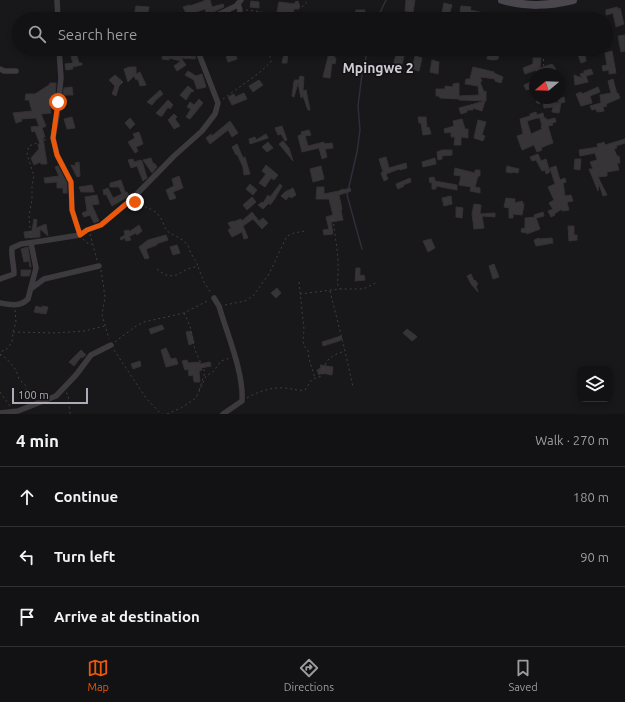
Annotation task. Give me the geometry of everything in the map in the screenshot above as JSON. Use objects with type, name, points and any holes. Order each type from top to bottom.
[{"type":"street","points":[[57,0],[58,12]]},
{"type":"street","points":[[502,0],[537,6],[573,0]]},
{"type":"street","points":[[224,12],[240,5]]},
{"type":"street","points":[[59,56],[61,78],[53,138],[57,155],[71,182],[72,210],[80,235]]},
{"type":"street","points":[[0,279],[14,274],[14,259],[11,255],[12,248],[21,244],[80,235],[101,225],[132,199],[171,159],[202,131],[215,114],[218,103],[200,56]]},
{"type":"street","points":[[0,69],[16,71]]},
{"type":"street","points":[[0,303],[15,305],[24,303],[28,299],[36,268],[31,243]]},
{"type":"street","points":[[32,288],[44,279],[99,266]]},
{"type":"street","points":[[214,298],[219,306],[240,372],[242,389],[242,401],[223,414]]},
{"type":"street","points":[[0,413],[28,407],[49,399],[63,390],[76,376],[91,355],[111,345]]},
{"type":"path","points":[[302,7],[309,0]]},
{"type":"path","points":[[240,5],[262,12]]},
{"type":"path","points":[[537,6],[537,12]]},
{"type":"path","points":[[218,103],[228,94],[260,73],[271,62],[270,56]]},
{"type":"path","points":[[543,56],[544,68]]},
{"type":"path","points":[[31,243],[29,216],[34,176],[28,154],[29,146],[53,138]]},
{"type":"path","points":[[111,345],[136,326],[144,322],[184,313],[214,298],[204,282],[197,262],[191,255],[188,246],[175,235],[167,231],[157,214],[148,207],[142,207],[132,199]]},
{"type":"path","points":[[333,219],[338,264],[337,282],[340,289]]},
{"type":"path","points":[[89,230],[99,266],[104,292],[105,301],[102,316],[111,345],[146,398],[162,414]]},
{"type":"path","points":[[219,306],[235,304],[245,301],[253,296],[269,274],[287,236],[305,231]]},
{"type":"path","points":[[80,235],[84,241],[92,244]]},
{"type":"path","points":[[158,269],[162,273],[174,276],[182,274],[193,267],[198,267]]},
{"type":"path","points":[[299,282],[304,329],[303,342],[304,346],[308,350],[309,360],[315,378]]},
{"type":"path","points":[[300,294],[340,289],[363,289],[378,282]]},
{"type":"path","points":[[330,291],[353,387]]},
{"type":"path","points":[[0,354],[2,351],[6,350],[12,342],[16,322],[15,305]]},
{"type":"path","points":[[184,313],[190,326],[196,350],[205,372],[198,393]]},
{"type":"path","points":[[13,332],[55,334],[105,326]]},
{"type":"path","points":[[242,401],[257,392],[276,388],[287,388],[299,391],[305,390],[312,379],[322,376],[325,364],[330,357],[345,351]]},
{"type":"path","points":[[0,354],[7,359],[16,370],[19,379],[26,386],[28,407]]},
{"type":"path","points":[[167,414],[181,408],[196,398],[206,376],[213,372],[221,361],[234,357]]},
{"type":"path","points":[[63,390],[68,394],[70,414]]},
{"type":"path","points":[[0,392],[13,411]]},
{"type":"building","points":[[210,0],[212,7],[223,4],[224,7],[213,12],[206,12],[205,9],[196,12],[186,12],[183,7],[190,6]]},
{"type":"building","points":[[406,0],[415,0],[413,12],[405,11]]},
{"type":"building","points":[[251,1],[259,2],[259,8],[250,7]]},
{"type":"building","points":[[298,1],[300,7],[299,9],[294,9],[294,12],[277,12],[279,2],[295,4],[295,2]]},
{"type":"building","points":[[444,3],[452,5],[450,12],[442,12]]},
{"type":"building","points":[[136,6],[149,7],[148,12],[135,12]]},
{"type":"building","points":[[461,6],[471,7],[470,10],[479,12],[460,12]]},
{"type":"building","points":[[617,7],[618,9],[620,8],[624,24],[616,27],[613,12],[606,12],[606,10]]},
{"type":"building","points":[[356,10],[365,10],[365,12],[356,12]]},
{"type":"building","points":[[625,35],[625,51],[621,52],[618,36]]},
{"type":"building","points":[[71,56],[77,56],[79,63],[82,63],[82,65],[66,70],[65,64],[73,63]]},
{"type":"building","points":[[162,56],[196,57],[195,59],[181,58],[186,65],[177,71],[174,66],[181,61],[169,58],[169,60],[162,59]]},
{"type":"building","points":[[226,56],[236,56],[237,59],[228,62]]},
{"type":"building","points":[[284,56],[288,56],[287,63],[282,63]]},
{"type":"building","points":[[328,56],[334,56],[334,58],[336,58],[335,64],[332,63],[330,78],[323,77]]},
{"type":"building","points":[[396,56],[404,56],[401,68],[393,67]]},
{"type":"building","points":[[415,56],[422,58],[419,71],[412,69]]},
{"type":"building","points":[[488,56],[498,56],[498,59],[487,59]]},
{"type":"building","points":[[578,56],[585,56],[586,61],[581,63]]},
{"type":"building","points":[[606,56],[613,56],[616,73],[609,74],[609,70],[603,71],[602,66],[607,65]]},
{"type":"building","points":[[533,58],[541,58],[540,68],[529,68],[529,73],[525,74],[523,68],[533,64]]},
{"type":"building","points":[[432,60],[439,62],[438,74],[430,72]]},
{"type":"building","points":[[552,64],[555,68],[540,68]]},
{"type":"building","points":[[136,67],[136,74],[140,72],[146,85],[140,86],[138,79],[136,80],[134,76],[128,82],[124,69]]},
{"type":"building","points":[[473,67],[494,72],[503,77],[501,83],[495,81],[495,79],[480,77],[482,81],[480,82],[484,92],[486,91],[486,101],[459,100],[459,96],[479,95],[478,86],[465,84],[466,79],[470,79]]},
{"type":"building","points":[[591,69],[593,74],[586,76],[588,82],[575,85],[574,75],[582,78],[580,74]]},
{"type":"building","points":[[188,71],[196,76],[202,74],[206,87],[197,89],[194,80],[185,75]]},
{"type":"building","points":[[115,75],[123,82],[119,86],[116,96],[112,94],[115,86],[109,80]]},
{"type":"building","points":[[300,76],[304,77],[303,91],[306,90],[310,110],[308,110],[303,96],[301,98],[298,83],[294,97],[292,96],[294,81],[299,80]]},
{"type":"building","points":[[613,79],[617,94],[618,93],[620,98],[606,104],[607,106],[603,107],[604,111],[597,112],[596,109],[592,110],[590,106],[601,103],[600,95],[611,93],[608,81]]},
{"type":"building","points":[[259,80],[263,85],[253,92],[249,86]]},
{"type":"building","points":[[50,83],[56,83],[55,98],[49,101],[51,113],[41,114],[46,126],[42,128],[45,137],[43,138],[47,164],[41,164],[40,162],[34,165],[31,158],[39,149],[38,144],[40,144],[35,131],[32,132],[31,127],[39,126],[36,118],[21,119],[22,121],[16,123],[13,113],[32,111],[29,100],[25,100],[26,94],[35,94]]},
{"type":"building","points":[[459,83],[459,99],[440,98],[439,96],[436,96],[436,89],[445,89],[445,86],[453,87],[453,84]]},
{"type":"building","points":[[529,83],[529,89],[526,90],[524,85]]},
{"type":"building","points":[[188,86],[194,91],[191,92],[186,100],[180,95]]},
{"type":"building","points":[[72,87],[73,95],[63,95],[64,88]]},
{"type":"building","points":[[598,87],[600,92],[590,96],[592,103],[581,106],[576,94],[581,92],[582,94]]},
{"type":"building","points":[[160,90],[163,94],[152,105],[147,102]]},
{"type":"building","points":[[244,93],[247,99],[232,105],[228,97],[234,94],[235,97]]},
{"type":"building","points":[[199,99],[203,103],[190,119],[186,117],[191,109],[187,107],[190,102],[194,105]]},
{"type":"building","points":[[168,100],[173,105],[170,109],[168,107],[162,116],[160,116],[156,113]]},
{"type":"building","points":[[485,101],[482,111],[473,108],[473,110],[467,110],[467,112],[461,114],[459,108]]},
{"type":"building","points":[[544,104],[561,104],[559,113],[552,112],[553,107],[544,108]]},
{"type":"building","points":[[536,112],[537,115],[543,113],[544,118],[547,120],[555,118],[556,122],[552,123],[553,125],[548,126],[553,143],[541,148],[542,150],[537,152],[534,145],[522,150],[517,136],[523,134],[520,119],[530,116],[530,114]],"holes":[[[540,118],[542,129],[531,134],[527,121]]]},
{"type":"building","points":[[174,114],[177,117],[175,119],[180,126],[174,129],[168,120]]},
{"type":"building","points":[[72,117],[75,128],[67,129],[64,119]]},
{"type":"building","points":[[418,117],[426,117],[427,128],[429,127],[431,134],[423,135],[421,123],[419,123]]},
{"type":"building","points":[[130,118],[135,124],[130,129],[125,123]]},
{"type":"building","points":[[462,119],[465,129],[468,129],[468,138],[461,137],[461,145],[454,145],[455,137],[451,137],[451,132],[445,133],[444,129],[454,126],[453,121]]},
{"type":"building","points":[[478,120],[486,122],[482,135],[485,136],[483,141],[474,138]]},
{"type":"building","points":[[230,121],[238,133],[232,137],[228,130],[210,144],[206,138],[211,134],[212,136]]},
{"type":"building","points":[[282,126],[287,140],[285,141],[281,134],[278,135],[275,128]]},
{"type":"building","points":[[309,130],[311,135],[305,136],[308,146],[324,142],[324,144],[332,143],[333,148],[325,149],[327,157],[322,159],[319,148],[302,152],[298,136],[302,134],[301,132]]},
{"type":"building","points":[[139,132],[143,144],[136,147],[138,151],[135,153],[128,142],[135,138],[133,134]]},
{"type":"building","points":[[266,134],[268,138],[250,144],[249,139],[255,137],[256,140]]},
{"type":"building","points":[[625,139],[625,143],[616,146],[617,148],[614,149],[617,156],[619,156],[620,163],[617,163],[619,170],[607,172],[607,176],[598,177],[607,195],[603,196],[599,184],[598,191],[589,169],[593,169],[590,162],[597,160],[595,153],[580,156],[579,150],[598,147],[597,144],[604,142],[605,145]]},
{"type":"building","points":[[283,141],[289,148],[293,161],[279,144]]},
{"type":"building","points":[[268,142],[273,148],[267,152],[262,147]]},
{"type":"building","points":[[237,144],[243,158],[245,157],[250,174],[244,175],[243,167],[232,147]]},
{"type":"building","points":[[442,150],[452,150],[452,155],[442,156],[442,159],[438,160],[437,152]]},
{"type":"building","points":[[538,154],[541,161],[546,159],[550,172],[546,174],[545,170],[542,171],[536,160],[532,161],[530,157]]},
{"type":"building","points":[[386,157],[389,168],[406,163],[407,168],[399,169],[386,174],[388,179],[384,181],[379,159]]},
{"type":"building","points":[[151,158],[153,164],[154,163],[157,167],[152,173],[143,160]]},
{"type":"building","points":[[435,158],[436,164],[423,167],[422,162]]},
{"type":"building","points":[[133,159],[134,162],[142,161],[147,178],[143,181],[137,166],[131,168],[128,160]]},
{"type":"building","points":[[575,159],[581,159],[580,170],[574,169]]},
{"type":"building","points":[[79,162],[80,176],[77,177],[71,165],[76,166],[75,163]]},
{"type":"building","points":[[266,165],[278,175],[274,180],[271,178],[265,187],[259,183],[266,174],[262,171]]},
{"type":"building","points":[[58,166],[67,183],[67,193],[63,193],[63,188],[57,188],[57,182],[45,183],[44,178],[59,176],[55,167]]},
{"type":"building","points":[[321,166],[324,179],[313,182],[310,169]]},
{"type":"building","points":[[507,166],[519,169],[518,173],[506,172]]},
{"type":"building","points":[[556,166],[560,180],[565,178],[566,182],[563,183],[565,196],[571,195],[573,201],[567,202],[569,210],[562,211],[562,209],[551,217],[548,211],[553,209],[549,203],[554,200],[548,187],[555,184],[550,168]]},
{"type":"building","points":[[455,168],[475,173],[475,170],[480,170],[480,176],[478,176],[475,187],[480,188],[480,193],[470,191],[471,187],[459,185],[461,176],[454,175]]},
{"type":"building","points":[[179,176],[183,188],[173,192],[176,198],[170,200],[166,190],[174,186],[172,179]]},
{"type":"building","points":[[434,177],[435,181],[457,185],[457,190],[436,186],[436,189],[432,189],[432,182],[430,183],[429,178]]},
{"type":"building","points":[[410,178],[411,182],[398,189],[396,184]]},
{"type":"building","points":[[121,180],[125,192],[127,192],[129,196],[112,206],[106,194],[104,195],[103,190],[108,188],[113,198],[122,194],[119,187],[110,187],[110,183]]},
{"type":"building","points":[[250,184],[257,190],[253,195],[246,189]]},
{"type":"building","points":[[280,184],[282,186],[270,205],[269,203],[263,209],[258,205],[262,202],[263,203],[268,195],[270,197]]},
{"type":"building","points":[[92,185],[94,192],[81,192],[79,187]]},
{"type":"building","points":[[317,187],[324,187],[324,194],[350,188],[351,191],[339,195],[343,220],[331,222],[333,234],[324,235],[323,230],[329,229],[326,217],[333,215],[329,199],[316,199]]},
{"type":"building","points":[[293,188],[296,195],[291,198],[289,196],[286,200],[281,196],[285,192]]},
{"type":"building","points":[[97,195],[99,204],[92,205],[99,221],[94,223],[90,215],[84,217],[82,213],[87,211],[85,197]]},
{"type":"building","points":[[451,196],[452,204],[444,206],[442,198]]},
{"type":"building","points":[[252,197],[256,202],[247,210],[243,205]]},
{"type":"building","points":[[506,198],[515,199],[515,203],[522,201],[524,205],[522,215],[513,214],[513,218],[509,218],[509,208],[504,207]]},
{"type":"building","points":[[474,204],[481,205],[480,214],[495,213],[495,217],[482,216],[484,228],[474,229],[472,214]]},
{"type":"building","points":[[456,207],[463,208],[462,218],[456,217]]},
{"type":"building","points":[[252,212],[259,221],[263,218],[268,223],[262,229],[253,219],[243,226],[248,238],[244,239],[242,232],[232,237],[228,230],[231,228],[228,223],[241,219],[242,221]]},
{"type":"building","points":[[543,212],[544,216],[536,218],[540,229],[527,234],[521,232],[522,228],[525,229],[525,218],[535,217],[534,215]]},
{"type":"building","points":[[34,219],[37,220],[36,228],[46,224],[48,236],[40,229],[40,237],[25,238],[24,232],[32,231]]},
{"type":"building","points":[[139,225],[142,231],[137,235],[136,233],[129,236],[131,240],[126,241],[125,238],[121,240],[120,238],[125,235],[124,231],[129,230],[129,232]]},
{"type":"building","points":[[568,226],[574,226],[574,235],[577,235],[577,240],[569,241]]},
{"type":"building","points":[[166,235],[168,240],[146,249],[149,258],[145,259],[139,247],[148,240]]},
{"type":"building","points":[[539,238],[552,238],[553,243],[536,246],[534,240]]},
{"type":"building","points":[[431,239],[435,248],[428,252],[423,241]]},
{"type":"building","points":[[177,245],[180,253],[173,255],[170,247]]},
{"type":"building","points":[[28,247],[31,267],[29,261],[24,262],[21,249]]},
{"type":"building","points":[[494,264],[499,277],[493,279],[489,266]]},
{"type":"building","points":[[356,268],[360,268],[360,276],[364,275],[365,280],[355,281]]},
{"type":"building","points":[[21,270],[31,270],[29,276],[21,276]]},
{"type":"building","points":[[471,274],[474,281],[475,280],[478,284],[476,286],[478,292],[471,284],[467,276]]},
{"type":"building","points":[[277,288],[281,293],[276,298],[271,293]]},
{"type":"building","points":[[36,306],[42,308],[42,306],[48,307],[46,314],[34,312]]},
{"type":"building","points":[[162,325],[164,329],[151,334],[149,329]]},
{"type":"building","points":[[407,329],[417,337],[412,341],[403,333]]},
{"type":"building","points":[[191,331],[194,343],[189,345],[186,332]]},
{"type":"building","points":[[341,336],[342,339],[339,341],[323,346],[322,342]]},
{"type":"building","points":[[166,348],[171,359],[176,358],[178,364],[166,367],[161,350]]},
{"type":"building","points":[[81,350],[86,355],[82,358],[81,357],[74,366],[69,362]]},
{"type":"building","points":[[187,360],[188,363],[200,362],[200,364],[210,362],[211,366],[201,368],[202,370],[199,371],[200,382],[194,382],[193,375],[189,376],[188,369],[185,370],[182,361]]},
{"type":"building","points":[[140,361],[141,366],[133,369],[131,364]]},
{"type":"building","points":[[320,365],[333,367],[332,375],[322,373],[319,375],[317,370],[321,368]]},
{"type":"waterway","points":[[380,12],[386,0]]},
{"type":"waterway","points":[[362,249],[347,195],[357,152],[360,130],[358,106],[362,74],[366,56]]},
{"type":"district","name":"Mpingwe 2","points":[[378,68]]},
{"type":"route","points":[[58,102],[53,138],[57,155],[71,182],[72,210],[80,235],[87,230],[101,225],[132,199],[135,202]]}]
